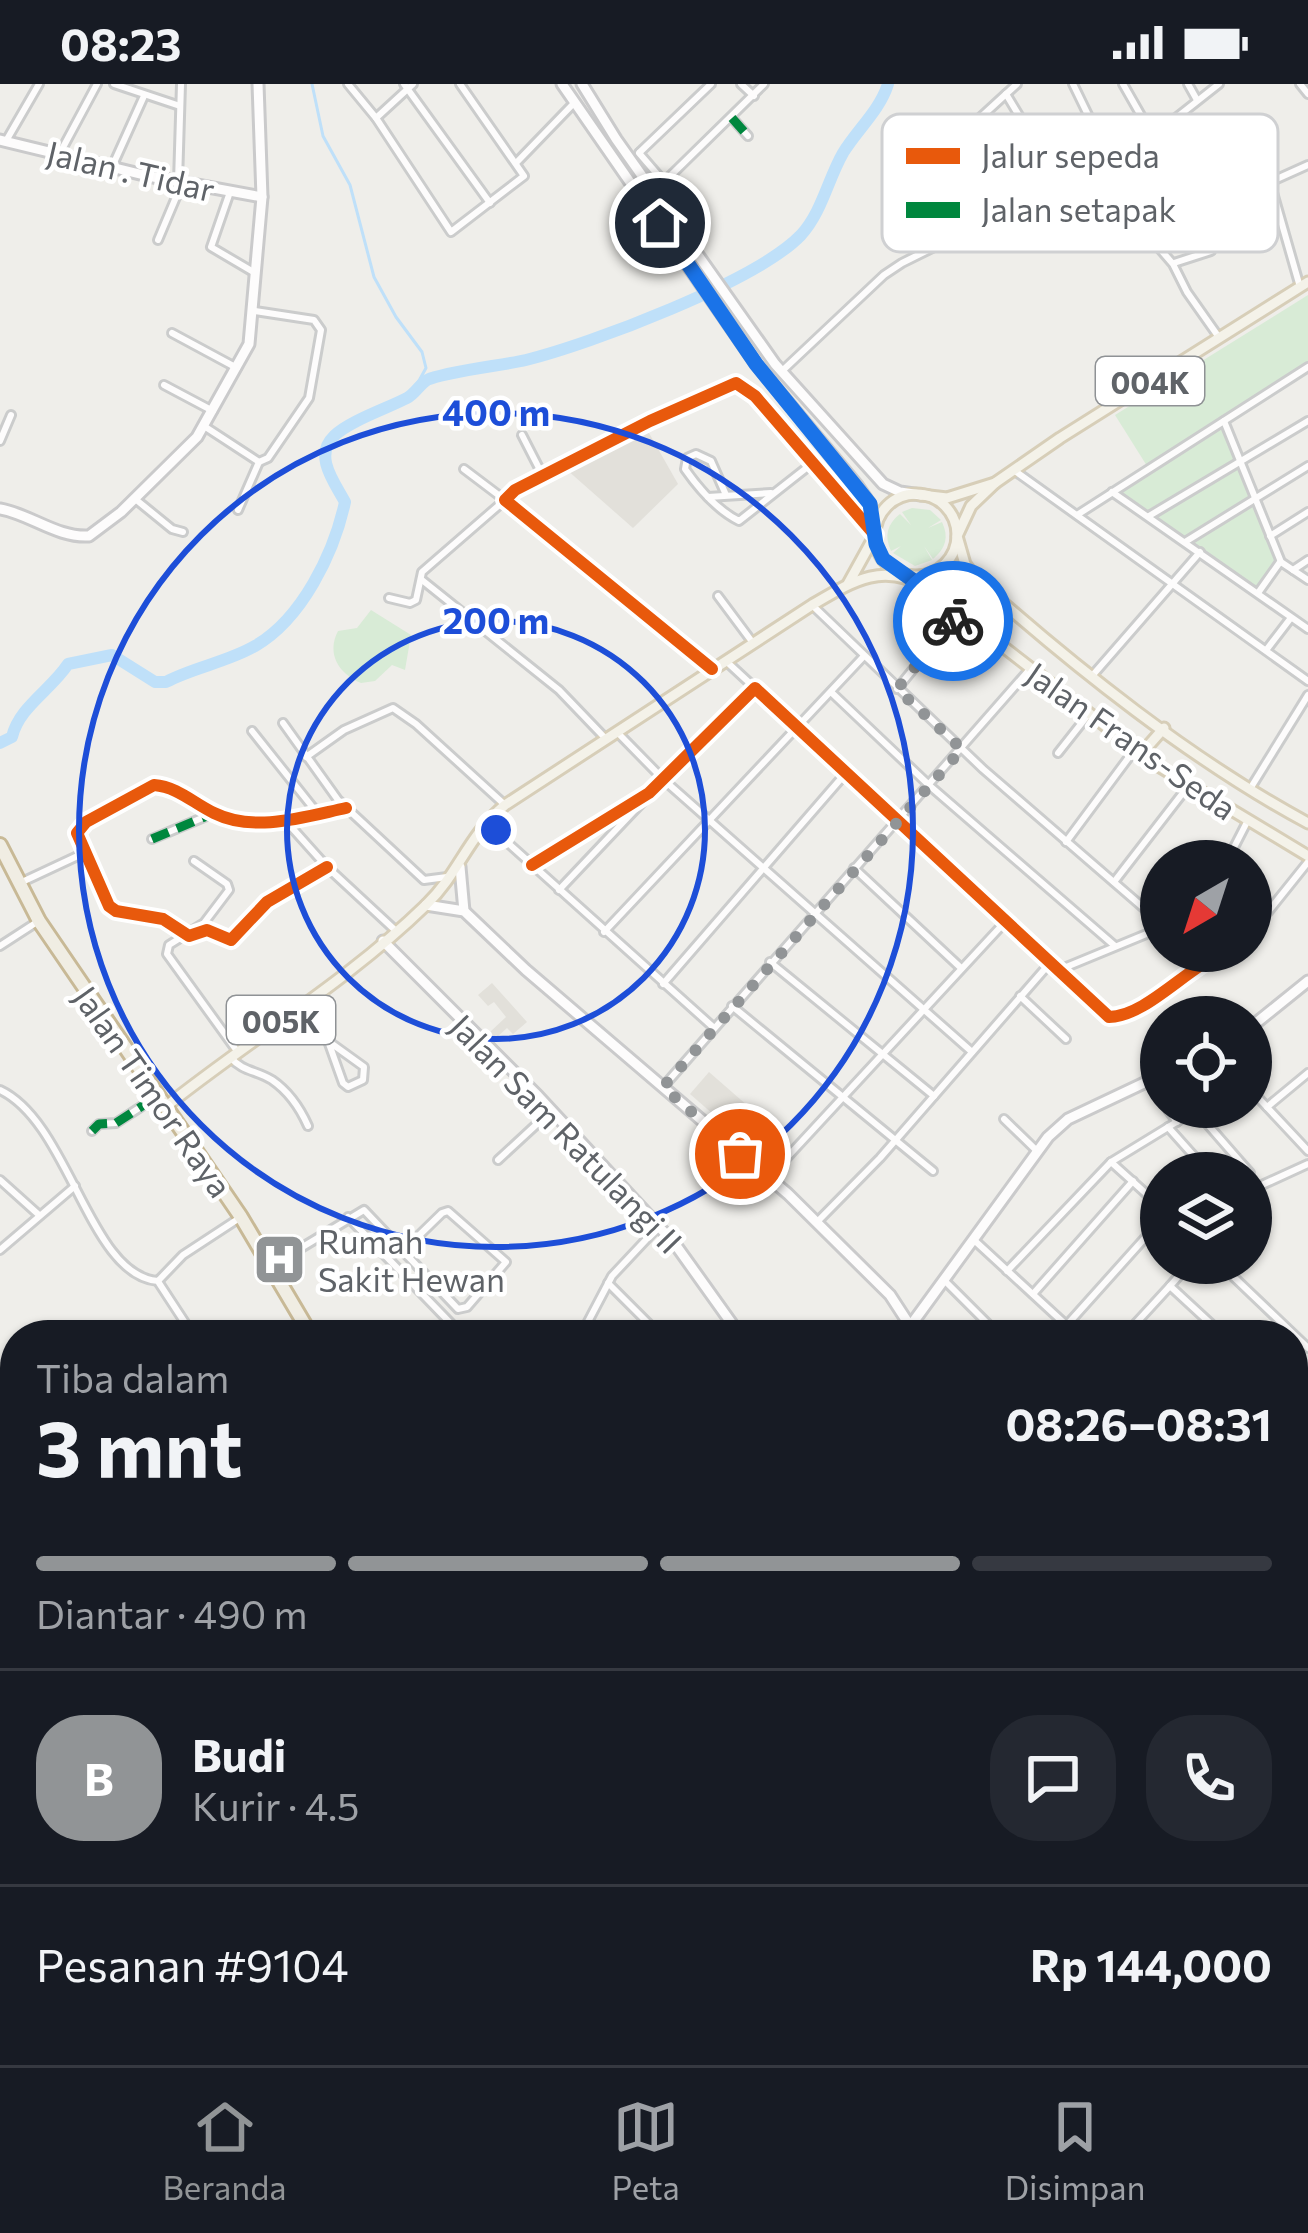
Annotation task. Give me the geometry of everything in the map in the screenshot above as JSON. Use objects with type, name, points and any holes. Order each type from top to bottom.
[{"type":"highway","name":"Jalan Timor Raya","points":[[2,854],[39,921],[241,1217],[302,1320]]},
{"type":"main road","name":"004K","points":[[957,536],[971,506],[995,483],[1304,285]]},
{"type":"main road","name":"004K","points":[[921,495],[946,497],[995,483]]},
{"type":"main road","points":[[848,584],[875,535],[879,518],[904,496],[937,500],[950,512],[957,536],[954,553],[944,566],[920,576],[903,574],[883,559],[875,535]]},
{"type":"main road","name":"Jalan Frans-Seda","points":[[957,536],[965,564],[977,580],[1092,676],[1250,789],[1308,824]]},
{"type":"main road","name":"005K","points":[[160,1103],[297,1009],[396,931],[460,867],[464,849],[484,822],[505,805],[848,584],[882,574],[903,574]]},
{"type":"main road","name":"Jalan Frans-Seda","points":[[903,574],[1138,752],[1308,859]]},
{"type":"main road","points":[[1138,752],[1164,728]]},
{"type":"street","points":[[3,141],[39,84]]},
{"type":"street","points":[[60,153],[98,84]]},
{"type":"street","points":[[114,84],[180,106]]},
{"type":"street","points":[[158,240],[180,183],[181,84]]},
{"type":"street","points":[[0,509],[81,537],[94,533],[204,426],[250,344],[262,197],[257,84]]},
{"type":"street","points":[[348,84],[376,118],[448,230],[454,232],[522,181],[517,162],[460,84]]},
{"type":"street","points":[[562,84],[782,372],[875,477],[892,489],[921,495]]},
{"type":"street","points":[[582,84],[635,157],[664,219],[742,344],[870,504],[875,535]]},
{"type":"street","points":[[635,157],[711,84]]},
{"type":"street","points":[[741,84],[754,96]]},
{"type":"street","points":[[635,157],[664,182],[764,84]]},
{"type":"street","points":[[983,114],[1017,84]]},
{"type":"street","points":[[1073,84],[1088,114]]},
{"type":"street","points":[[1123,84],[1140,114]]},
{"type":"street","points":[[1188,84],[1197,100]]},
{"type":"street","points":[[1180,114],[1219,84]]},
{"type":"street","points":[[1300,84],[1308,94]]},
{"type":"street","points":[[376,118],[408,86],[490,203]]},
{"type":"street","points":[[1006,94],[1018,114]]},
{"type":"street","points":[[112,167],[144,96]]},
{"type":"street","points":[[517,162],[575,103]]},
{"type":"street","points":[[732,118],[748,136]]},
{"type":"street","name":"Jalan . Tidar","points":[[3,141],[180,183],[262,197]]},
{"type":"street","points":[[1278,178],[1308,165]]},
{"type":"street","points":[[230,192],[211,247],[258,275]]},
{"type":"street","points":[[1278,206],[1304,285]]},
{"type":"street","points":[[782,372],[884,275],[927,252]]},
{"type":"street","points":[[1163,252],[1218,336]]},
{"type":"street","points":[[1173,264],[1208,252]]},
{"type":"street","points":[[238,510],[260,462],[268,458],[309,398],[321,330],[314,320],[255,311]]},
{"type":"street","points":[[172,333],[237,368]]},
{"type":"street","points":[[1077,515],[1308,367]]},
{"type":"street","points":[[389,598],[413,602],[422,572],[433,560],[505,500],[543,476],[736,383],[755,396],[875,535]]},
{"type":"street","points":[[164,385],[213,411]]},
{"type":"street","points":[[0,441],[10,415]]},
{"type":"street","points":[[1224,421],[1280,562],[1308,580]]},
{"type":"street","points":[[1149,516],[1308,421]]},
{"type":"street","points":[[204,426],[260,462]]},
{"type":"street","points":[[522,436],[543,476]]},
{"type":"street","points":[[726,495],[711,461],[696,454],[687,458],[685,469],[739,521],[814,462]]},
{"type":"street","points":[[1185,542],[1308,466]]},
{"type":"street","points":[[464,469],[712,669]]},
{"type":"street","points":[[1015,471],[1308,681]]},
{"type":"street","points":[[709,497],[775,492]]},
{"type":"street","points":[[1112,492],[1308,629]]},
{"type":"street","points":[[134,498],[172,529],[183,532]]},
{"type":"street","points":[[1270,536],[1308,512]]},
{"type":"street","points":[[1092,676],[1200,552]]},
{"type":"street","points":[[1293,570],[1308,560]]},
{"type":"street","points":[[1258,593],[1280,562]]},
{"type":"street","points":[[422,580],[559,690],[605,739]]},
{"type":"street","points":[[718,596],[754,643]]},
{"type":"street","points":[[812,605],[962,749],[1140,906]]},
{"type":"street","points":[[897,689],[959,613]]},
{"type":"street","points":[[1267,649],[1291,617]]},
{"type":"street","points":[[604,932],[864,656]]},
{"type":"street","points":[[726,661],[1112,1018],[1140,1006],[1190,972]]},
{"type":"street","points":[[663,1087],[1030,669]]},
{"type":"street","points":[[532,865],[650,793],[755,688]]},
{"type":"street","points":[[831,692],[930,786],[1115,946]]},
{"type":"street","points":[[1250,789],[1308,695]]},
{"type":"street","points":[[306,757],[344,730],[393,708],[505,805]]},
{"type":"street","points":[[1058,753],[1088,715]]},
{"type":"street","points":[[284,723],[346,808],[424,880],[449,876]]},
{"type":"street","points":[[253,731],[317,814]]},
{"type":"street","points":[[617,732],[664,781],[972,1052]]},
{"type":"street","points":[[1066,842],[1138,752]]},
{"type":"street","points":[[663,984],[845,774]]},
{"type":"street","points":[[327,867],[267,902],[231,940],[207,930],[189,936],[163,919],[112,909],[77,836],[80,828],[154,785],[189,796],[214,813],[253,824],[346,808]]},
{"type":"street","points":[[1114,882],[1189,785]]},
{"type":"street","points":[[559,890],[644,805],[650,793]]},
{"type":"street","points":[[152,839],[214,813]]},
{"type":"street","points":[[285,820],[396,931]]},
{"type":"street","points":[[1238,840],[1248,821]]},
{"type":"street","points":[[484,822],[712,1027]]},
{"type":"street","points":[[17,884],[85,853]]},
{"type":"street","points":[[1272,906],[1308,859]]},
{"type":"street","points":[[194,861],[229,890],[204,923],[169,945],[168,957],[241,1069],[274,1082],[298,1105],[308,1126]]},
{"type":"street","points":[[460,867],[464,911]]},
{"type":"street","points":[[854,868],[961,968]]},
{"type":"street","points":[[426,905],[464,911],[818,1221],[890,1294],[907,1320]]},
{"type":"street","points":[[0,946],[39,921]]},
{"type":"street","points":[[768,1178],[1005,922]]},
{"type":"street","points":[[1058,970],[1140,935]]},
{"type":"street","name":"Jalan Sam Ratulangi II","points":[[383,941],[658,1227],[730,1320]]},
{"type":"street","points":[[770,962],[934,1096]]},
{"type":"street","points":[[818,1221],[1050,963]]},
{"type":"street","points":[[1272,1010],[1308,981]]},
{"type":"street","points":[[1020,996],[1066,1039]]},
{"type":"street","points":[[732,1005],[933,1171]]},
{"type":"street","points":[[297,1009],[328,1041],[364,1067],[363,1080],[349,1088],[344,1083],[328,1041]]},
{"type":"street","points":[[1272,1103],[1308,1072]]},
{"type":"street","points":[[920,1320],[1037,1151],[1069,1119],[1140,1085]]},
{"type":"street","points":[[0,1090],[30,1111],[116,1259],[142,1279],[158,1281],[183,1320]]},
{"type":"street","points":[[92,1132],[99,1124],[112,1124],[160,1103]]},
{"type":"street","points":[[498,1160],[551,1111]]},
{"type":"street","points":[[1272,1112],[1308,1151]]},
{"type":"street","points":[[1004,1119],[1037,1151]]},
{"type":"street","points":[[1006,1271],[1112,1162],[1166,1128]]},
{"type":"street","points":[[1169,1128],[1190,1152]]},
{"type":"street","points":[[1214,1128],[1234,1152]]},
{"type":"street","points":[[1112,1162],[1140,1188]]},
{"type":"street","points":[[1272,1180],[1308,1164]]},
{"type":"street","points":[[0,1180],[39,1215]]},
{"type":"street","points":[[1033,1294],[1132,1181]]},
{"type":"street","points":[[0,1250],[75,1186]]},
{"type":"street","points":[[271,1266],[359,1210],[367,1212],[458,1309],[467,1307],[506,1262],[448,1211],[404,1251]]},
{"type":"street","points":[[158,1281],[183,1255],[241,1217]]},
{"type":"street","points":[[348,1217],[448,1320]]},
{"type":"street","points":[[589,1320],[608,1283],[658,1227]]},
{"type":"street","points":[[973,1239],[1060,1320]]},
{"type":"street","points":[[1071,1320],[1140,1243]]},
{"type":"street","points":[[945,1281],[984,1320]]},
{"type":"street","points":[[608,1283],[645,1320]]},
{"type":"street","points":[[1241,1284],[1279,1320]]},
{"type":"street","points":[[1140,1320],[1170,1286],[1207,1320]]},
{"type":"shaded area","points":[[645,426],[678,484],[633,528],[566,469]]},
{"type":"shaded area","points":[[492,983],[527,1022],[513,1034],[507,1028],[496,1038],[490,1032],[506,1017],[494,1002],[488,1006],[478,995]]},
{"type":"shaded area","points":[[709,1072],[772,1127],[754,1150],[690,1094]]},
{"type":"green space","points":[[1308,295],[1308,365],[1147,466],[1115,415]]},
{"type":"green space","points":[[1222,425],[1278,561],[1256,588],[1119,491]]},
{"type":"green space","points":[[930,510],[941,520],[928,528],[942,522],[946,537],[933,559],[924,546],[932,560],[915,566],[893,553],[901,546],[891,551],[887,535],[900,514],[911,525],[902,512]]},
{"type":"green space","points":[[371,610],[411,635],[405,670],[392,665],[375,681],[361,683],[341,669],[333,648],[338,631],[357,628]]},
{"type":"waterway","points":[[312,84],[323,136],[350,185],[374,277],[422,352],[426,368],[410,397]]},
{"type":"waterway","points":[[0,743],[12,737],[21,717],[68,664],[112,655],[155,682],[166,682],[245,652],[272,634],[314,583],[340,522],[345,502],[325,452],[334,436],[407,398],[427,380],[526,360],[590,340],[712,291],[779,253],[808,226],[843,153],[888,84]]},
{"type":"marked path","points":[[732,118],[748,136]]},
{"type":"marked path","points":[[152,839],[214,813]]},
{"type":"marked path","points":[[92,1131],[99,1124],[116,1123],[156,1097]]},
{"type":"cycle path","points":[[712,669],[505,500],[515,490],[650,421],[736,383],[755,396],[875,535]]},
{"type":"cycle path","points":[[532,865],[649,793],[755,688],[1109,1017],[1139,1008],[1191,972]]},
{"type":"cycle path","points":[[327,867],[267,902],[231,940],[207,930],[189,936],[163,919],[109,906],[77,833],[86,822],[154,785],[246,822],[346,808]]},
{"type":"way so far","points":[[740,1154],[663,1087],[962,749],[897,689],[953,621]]},
{"type":"place","name":"Rumah Sakit Hewan","points":[[279,1259]]},
{"type":"route","points":[[660,223],[756,364],[870,504],[883,559],[959,613],[953,621]]}]
